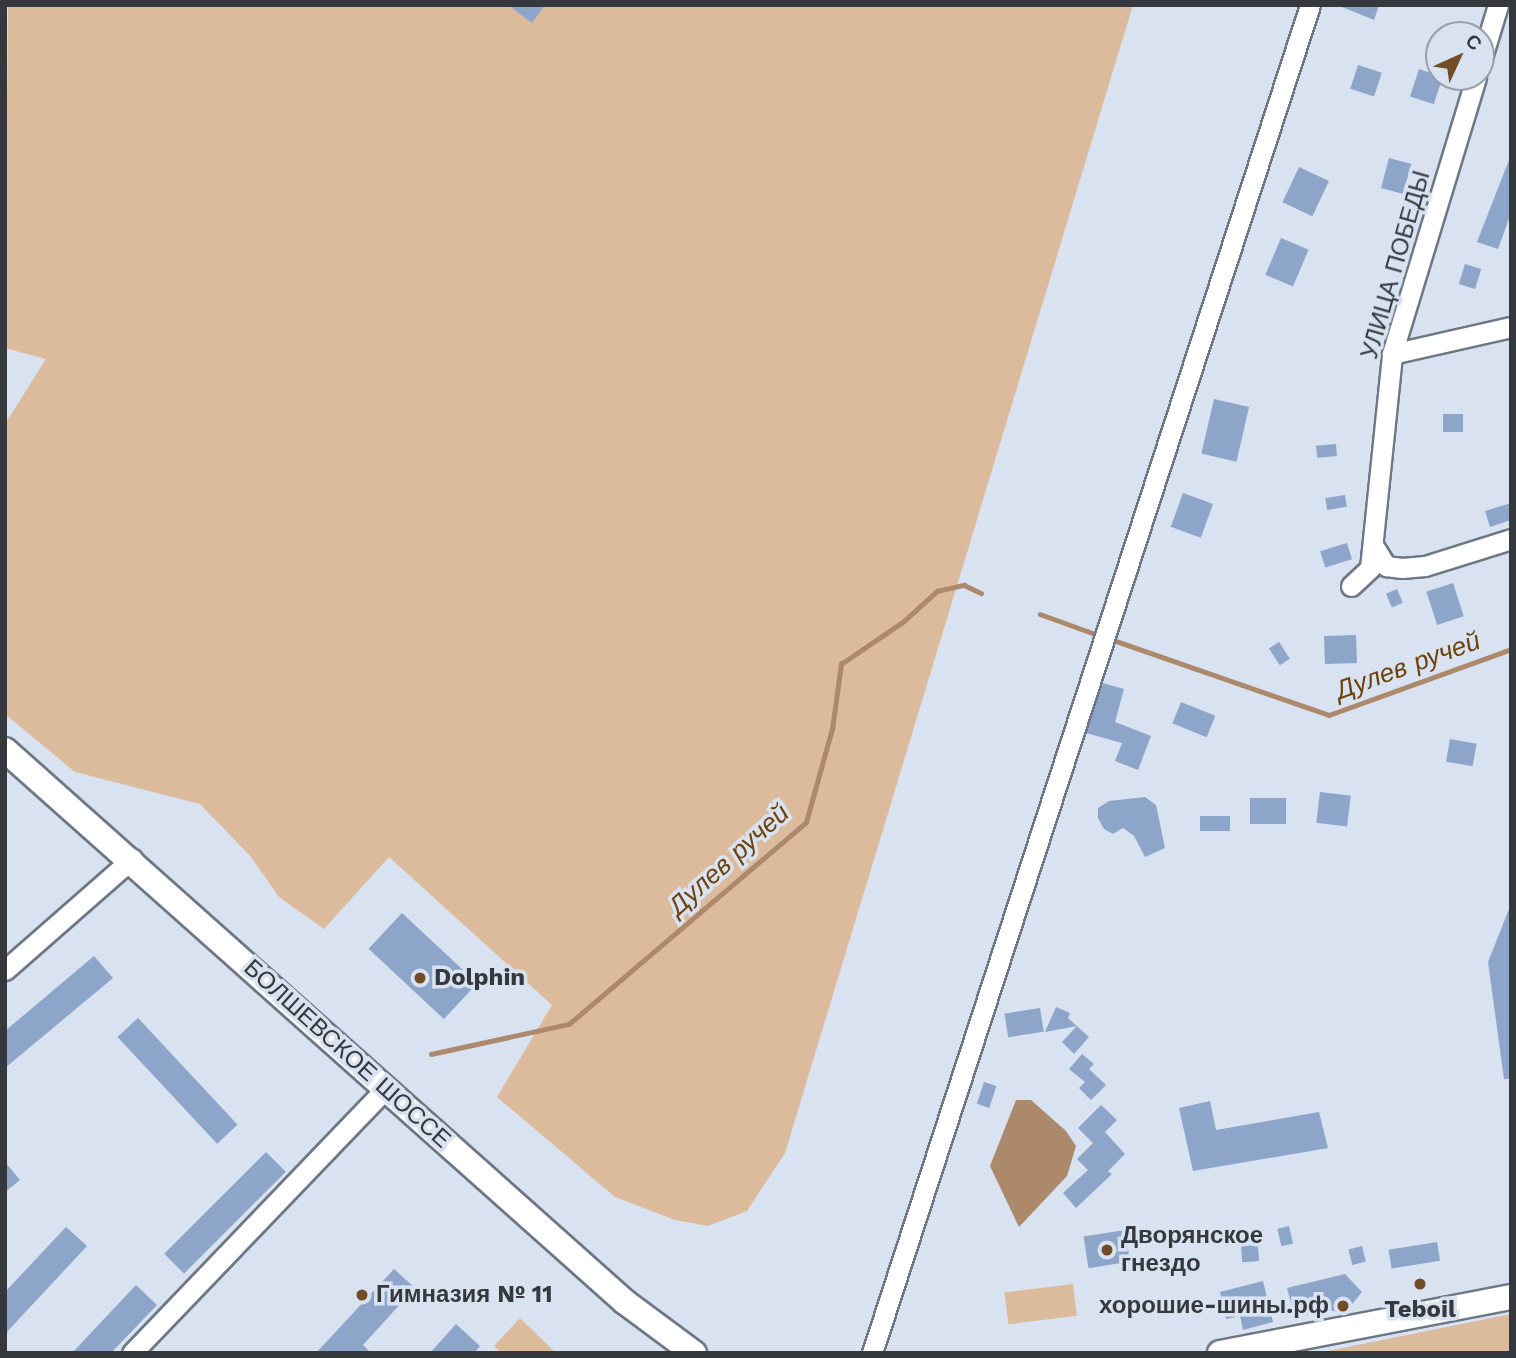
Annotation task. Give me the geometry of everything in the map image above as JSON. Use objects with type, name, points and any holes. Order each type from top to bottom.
[{"type":"main road","name":"БОЛШЕВСКОЕ ШОССЕ","points":[[5,750],[132,859],[625,1302],[694,1353]]},
{"type":"main road","points":[[1220,1353],[1511,1297]]},
{"type":"street","points":[[872,1353],[1310,5]]},
{"type":"street","name":"УЛИЦА ПОБЕДЫ","points":[[1351,586],[1370,568],[1392,354],[1472,91]]},
{"type":"street","points":[[1392,354],[1511,327]]},
{"type":"street","points":[[1373,545],[1386,566],[1402,568],[1425,566],[1511,538]]},
{"type":"street","points":[[5,970],[132,859]]},
{"type":"street","points":[[132,1353],[385,1089]]},
{"type":"shaded area","points":[[8,5],[1133,5],[785,1153],[747,1211],[708,1226],[675,1220],[615,1197],[497,1097],[552,1005],[389,857],[324,929],[279,897],[251,857],[200,804],[75,772],[5,714],[5,424],[46,359],[5,348]]},
{"type":"shaded area","points":[[1016,1100],[1031,1100],[1066,1131],[1076,1146],[1067,1176],[1019,1227],[990,1166]]},
{"type":"shaded area","points":[[1073,1284],[1077,1316],[1008,1324],[1005,1292]]},
{"type":"shaded area","points":[[1511,1314],[1511,1353],[1318,1353]]},
{"type":"shaded area","points":[[520,1318],[556,1353],[501,1353],[494,1346]]},
{"type":"building","points":[[508,5],[545,5],[532,23]]},
{"type":"building","points":[[1337,5],[1379,5],[1374,20]]},
{"type":"building","points":[[1358,65],[1382,73],[1374,97],[1350,89]]},
{"type":"building","points":[[1419,69],[1425,71],[1425,91],[1438,91],[1434,104],[1410,97]]},
{"type":"building","points":[[1389,158],[1411,164],[1403,194],[1381,188]]},
{"type":"building","points":[[1509,160],[1511,213],[1498,249],[1477,242]]},
{"type":"building","points":[[1299,167],[1329,181],[1312,216],[1283,202]]},
{"type":"building","points":[[1281,238],[1309,250],[1293,287],[1265,275]]},
{"type":"building","points":[[1465,264],[1481,269],[1475,289],[1459,284]]},
{"type":"building","points":[[1214,399],[1249,407],[1236,462],[1201,454]]},
{"type":"building","points":[[1443,414],[1463,414],[1463,432],[1443,432]]},
{"type":"building","points":[[1336,444],[1337,456],[1317,458],[1316,446]]},
{"type":"building","points":[[1183,493],[1213,504],[1201,538],[1171,527]]},
{"type":"building","points":[[1345,495],[1347,507],[1327,510],[1325,498]]},
{"type":"building","points":[[1511,503],[1511,520],[1490,527],[1485,511]]},
{"type":"building","points":[[1347,543],[1352,559],[1325,567],[1320,551]]},
{"type":"building","points":[[1453,583],[1464,616],[1437,625],[1426,592]]},
{"type":"building","points":[[1397,589],[1403,603],[1392,607],[1386,594]]},
{"type":"building","points":[[1356,635],[1357,663],[1325,664],[1324,636]]},
{"type":"building","points":[[1279,642],[1290,659],[1280,665],[1269,649]]},
{"type":"building","points":[[1103,683],[1124,689],[1115,722],[1151,736],[1138,770],[1115,761],[1122,743],[1086,733]]},
{"type":"building","points":[[1181,702],[1215,716],[1207,737],[1172,723]]},
{"type":"building","points":[[1450,739],[1477,744],[1473,766],[1446,762]]},
{"type":"building","points":[[1320,792],[1351,796],[1347,827],[1316,823]]},
{"type":"building","points":[[1145,797],[1156,805],[1165,848],[1145,857],[1134,836],[1123,828],[1113,834],[1104,829],[1098,818],[1098,808],[1109,801]]},
{"type":"building","points":[[1250,798],[1286,798],[1286,824],[1250,824]]},
{"type":"building","points":[[1200,816],[1230,816],[1230,831],[1200,831]]},
{"type":"building","points":[[1511,904],[1511,1079],[1504,1079],[1488,962]]},
{"type":"building","points":[[402,913],[477,983],[444,1019],[369,949]]},
{"type":"building","points":[[94,956],[113,978],[5,1068],[5,1031]]},
{"type":"building","points":[[1056,1007],[1070,1013],[1068,1018],[1077,1026],[1045,1032]]},
{"type":"building","points":[[1040,1008],[1044,1032],[1008,1037],[1004,1014]]},
{"type":"building","points":[[138,1018],[238,1125],[217,1144],[118,1037]]},
{"type":"building","points":[[1077,1026],[1089,1037],[1074,1054],[1062,1042]]},
{"type":"building","points":[[1082,1054],[1094,1064],[1089,1069],[1106,1085],[1091,1100],[1079,1088],[1085,1082],[1069,1069]]},
{"type":"building","points":[[984,1082],[996,1086],[989,1108],[977,1104]]},
{"type":"building","points":[[1210,1101],[1216,1130],[1319,1112],[1328,1148],[1193,1171],[1179,1108]]},
{"type":"building","points":[[1101,1105],[1117,1120],[1105,1132],[1125,1154],[1108,1171],[1112,1174],[1076,1208],[1063,1193],[1088,1170],[1077,1159],[1093,1143],[1078,1128]]},
{"type":"building","points":[[266,1152],[286,1172],[184,1274],[164,1254]]},
{"type":"building","points":[[5,1162],[20,1180],[5,1192]]},
{"type":"building","points":[[1289,1226],[1293,1244],[1281,1246],[1277,1229]]},
{"type":"building","points":[[66,1227],[87,1246],[5,1334],[5,1292]]},
{"type":"building","name":"Дворянское гнездо","points":[[1125,1230],[1130,1262],[1089,1268],[1084,1237]]},
{"type":"building","points":[[1437,1242],[1440,1261],[1392,1268],[1389,1250]]},
{"type":"building","points":[[1258,1245],[1259,1261],[1242,1262],[1241,1246]]},
{"type":"building","points":[[1362,1246],[1366,1262],[1352,1265],[1348,1249]]},
{"type":"building","points":[[394,1269],[415,1288],[363,1345],[371,1353],[316,1353]]},
{"type":"building","points":[[1345,1274],[1362,1292],[1344,1314],[1330,1310],[1295,1318],[1287,1288]]},
{"type":"building","points":[[1263,1281],[1273,1322],[1243,1330],[1240,1316],[1226,1319],[1220,1292]]},
{"type":"building","points":[[136,1285],[157,1305],[111,1353],[72,1353]]},
{"type":"building","points":[[456,1324],[480,1346],[474,1353],[430,1353]]},
{"type":"waterway","name":"Дулев ручей","points":[[431,1054],[569,1024],[806,822],[832,729],[841,664],[904,621],[937,591],[964,585],[981,593]]},
{"type":"waterway","name":"Дулев ручей","points":[[1040,614],[1098,635]]},
{"type":"waterway","name":"Дулев ручей","points":[[1110,639],[1329,715],[1511,649]]},
{"type":"place","name":"Dolphin","points":[[420,978]]},
{"type":"place","name":"Дворянское гнездо","points":[[1107,1250]]},
{"type":"place","name":"Teboil","points":[[1420,1284]]},
{"type":"place","name":"Гимназия № 11","points":[[362,1295]]},
{"type":"place","name":"хорошие-шины.рф","points":[[1343,1306]]}]
